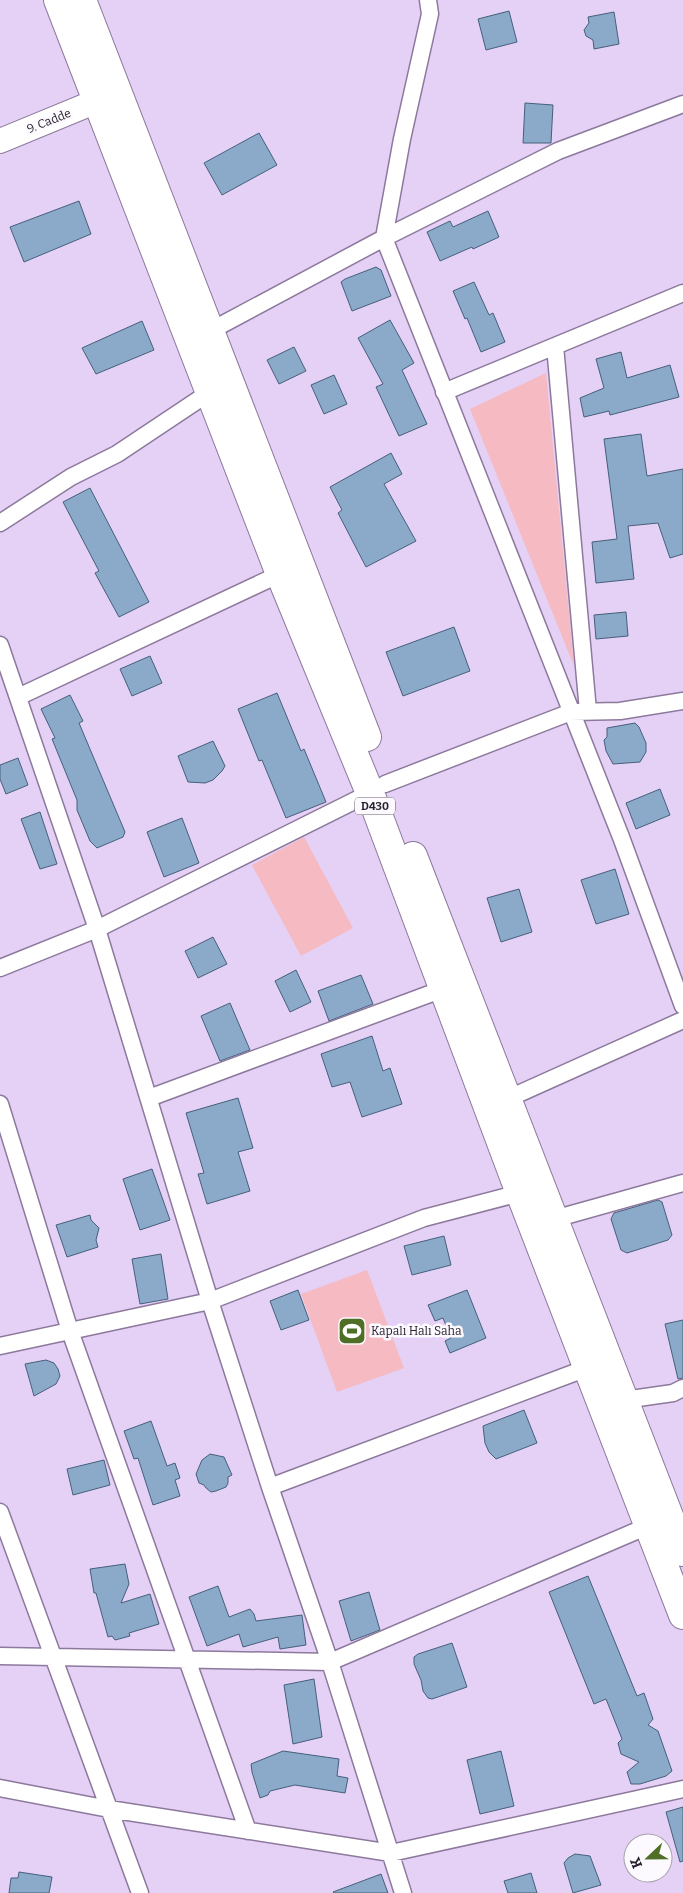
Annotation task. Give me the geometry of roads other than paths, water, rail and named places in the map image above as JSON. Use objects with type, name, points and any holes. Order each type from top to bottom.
[{"type":"highway","name":"D430","points":[[58,0],[280,574],[378,788],[508,1099],[683,1552]]},
{"type":"highway","name":"D430","points":[[82,0],[210,331],[378,788],[443,989],[683,1616]]},
{"type":"street","points":[[428,0],[430,14],[402,139],[384,238],[621,837],[683,1006]]},
{"type":"street","name":"9. Cadde","points":[[0,140],[97,101]]},
{"type":"street","points":[[210,331],[384,238],[558,151],[683,104]]},
{"type":"street","points":[[444,392],[683,293]]},
{"type":"street","points":[[555,346],[588,711]]},
{"type":"street","points":[[0,523],[72,477],[116,454],[210,392]]},
{"type":"street","points":[[18,697],[280,574]]},
{"type":"street","points":[[0,645],[97,929],[210,1301],[270,1487],[330,1662],[403,1893]]},
{"type":"street","points":[[0,968],[97,929],[378,788],[571,712],[620,710],[683,701]]},
{"type":"street","points":[[149,1098],[443,989]]},
{"type":"street","points":[[508,1099],[683,1020]]},
{"type":"street","points":[[0,1104],[70,1331],[248,1831]]},
{"type":"street","points":[[554,1219],[683,1183]]},
{"type":"street","points":[[0,1346],[210,1301],[424,1218],[520,1193]]},
{"type":"street","points":[[270,1487],[587,1368]]},
{"type":"street","points":[[624,1400],[673,1392],[683,1388]]},
{"type":"street","points":[[0,1512],[140,1893]]},
{"type":"street","points":[[0,1656],[330,1662],[648,1526]]},
{"type":"street","points":[[0,1788],[109,1809],[390,1853],[683,1789]]},
{"type":"place","name":"Kapalı Halı Saha","points":[[352,1331]]}]
